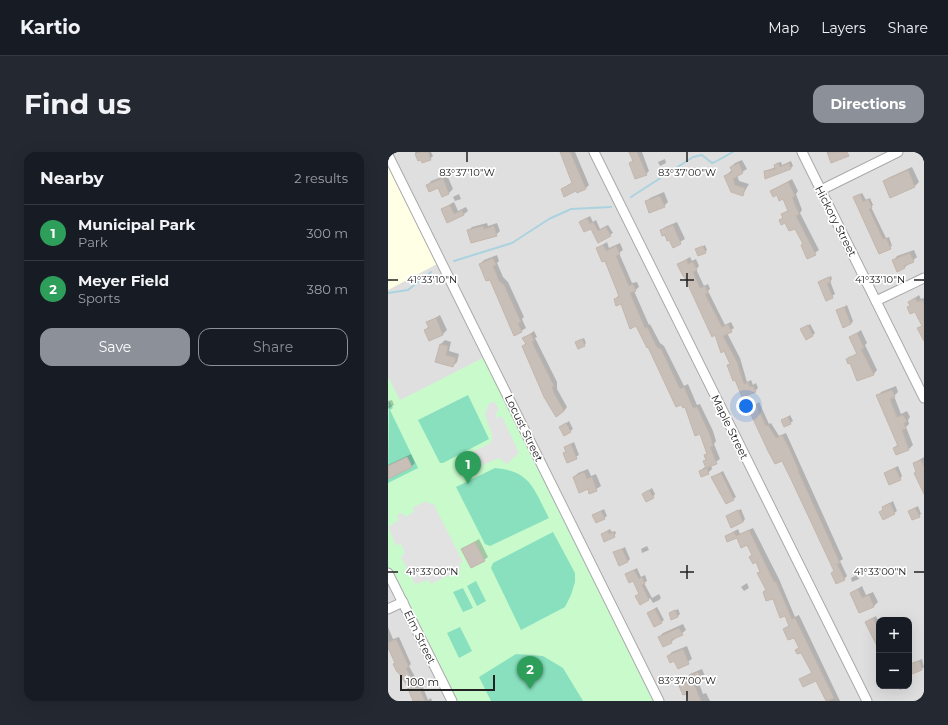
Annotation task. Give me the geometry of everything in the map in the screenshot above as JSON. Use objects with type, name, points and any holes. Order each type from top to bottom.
[{"type":"street","name":"Maple Street","points":[[594,152],[867,701]]},
{"type":"street","name":"Hickory Street","points":[[802,152],[924,398]]},
{"type":"street","points":[[821,190],[898,152]]},
{"type":"street","name":"Locust Street","points":[[388,155],[659,701]]},
{"type":"street","points":[[876,301],[924,278]]},
{"type":"street","name":"Elm Street","points":[[388,573],[452,701]]},
{"type":"street","points":[[388,609],[402,602]]},
{"type":"shaded area","points":[[388,152],[924,152],[924,701],[388,701]]},
{"type":"shaded area","points":[[388,155],[441,262],[388,290]]},
{"type":"shaded area","points":[[494,401],[499,410],[496,413],[496,418],[502,416],[519,453],[507,464],[499,458],[478,467],[470,453],[489,444],[492,440],[492,434],[485,415],[488,405]]},
{"type":"shaded area","points":[[427,501],[429,504],[433,503],[463,562],[459,564],[461,569],[431,584],[429,580],[415,584],[401,557],[405,553],[401,544],[396,545],[388,527],[399,520],[397,515],[402,513],[405,517],[414,512],[413,507]]},
{"type":"green space","points":[[485,357],[656,701],[455,701],[388,568],[388,377],[400,400]]},
{"type":"green space","points":[[468,395],[489,439],[443,463],[440,463],[418,420]]},
{"type":"green space","points":[[389,401],[393,408],[390,410],[418,468],[388,483]]},
{"type":"green space","points":[[495,468],[517,473],[524,478],[535,491],[549,518],[490,546],[485,544],[456,487]]},
{"type":"green space","points":[[553,532],[575,573],[575,582],[571,595],[565,607],[521,630],[491,568],[493,563]]},
{"type":"green space","points":[[476,581],[486,601],[477,606],[467,586]]},
{"type":"green space","points":[[463,588],[473,608],[463,612],[453,592]]},
{"type":"green space","points":[[460,627],[472,651],[459,658],[447,633]]},
{"type":"green space","points":[[516,654],[543,656],[563,668],[583,701],[491,701],[479,677]]},
{"type":"building","points":[[420,152],[428,152],[431,160],[422,163],[421,160],[418,161],[415,154]]},
{"type":"building","points":[[560,152],[570,152],[586,189],[577,193],[576,191],[564,197],[561,189],[572,183]]},
{"type":"building","points":[[629,152],[637,152],[647,175],[635,179],[629,163],[633,161]]},
{"type":"building","points":[[827,152],[847,152],[849,156],[831,163]]},
{"type":"building","points":[[739,163],[743,173],[733,179],[735,185],[745,188],[743,196],[731,192],[724,176],[732,172],[730,167]]},
{"type":"building","points":[[778,163],[780,167],[789,163],[791,169],[765,179],[764,171],[775,169],[774,165]]},
{"type":"building","points":[[908,170],[915,187],[890,198],[883,181]]},
{"type":"building","points":[[443,178],[449,194],[442,197],[438,188],[429,192],[426,185]]},
{"type":"building","points":[[788,182],[795,196],[792,197],[799,214],[796,216],[816,255],[807,259],[801,245],[803,244],[795,229],[789,231],[785,223],[781,225],[779,220],[783,218],[781,214],[788,211],[783,199],[779,201],[777,195],[773,197],[770,191]]},
{"type":"building","points":[[860,194],[863,202],[868,199],[872,208],[869,209],[883,239],[886,238],[891,249],[879,254],[853,197]]},
{"type":"building","points":[[660,196],[665,207],[649,213],[645,201]]},
{"type":"building","points":[[450,205],[454,214],[462,210],[464,215],[447,223],[441,209]]},
{"type":"building","points":[[587,218],[590,224],[593,222],[598,231],[606,227],[611,236],[598,243],[591,229],[584,232],[579,222]]},
{"type":"building","points":[[673,225],[681,244],[673,248],[669,240],[667,241],[665,235],[662,236],[660,230]]},
{"type":"building","points":[[483,226],[484,229],[494,226],[497,236],[471,243],[467,230]]},
{"type":"building","points":[[603,245],[606,251],[616,246],[620,254],[616,256],[629,286],[633,284],[636,291],[630,293],[645,328],[647,327],[657,347],[661,349],[680,389],[684,387],[693,408],[697,407],[710,435],[713,446],[710,447],[717,464],[706,468],[703,461],[706,460],[704,455],[707,454],[700,434],[695,436],[685,407],[683,408],[681,405],[676,407],[648,347],[647,348],[636,326],[630,329],[621,304],[616,306],[614,299],[619,297],[617,291],[605,261],[602,262],[596,248]]},
{"type":"building","points":[[703,246],[706,253],[698,256],[695,249]]},
{"type":"building","points":[[910,253],[914,262],[904,266],[905,268],[897,272],[892,260]]},
{"type":"building","points":[[493,258],[496,265],[493,266],[499,281],[504,285],[521,322],[518,323],[522,332],[514,336],[490,280],[486,281],[479,264]]},
{"type":"building","points":[[687,260],[688,264],[693,262],[697,270],[693,272],[700,288],[705,286],[708,293],[705,294],[722,327],[728,324],[732,332],[723,336],[737,362],[744,384],[748,382],[750,387],[753,386],[756,392],[742,397],[735,380],[733,381],[727,365],[730,364],[724,351],[721,353],[715,335],[712,337],[677,264]]},
{"type":"building","points":[[829,277],[831,282],[827,283],[833,298],[826,301],[818,282]]},
{"type":"building","points":[[915,298],[917,302],[922,300],[924,304],[924,341],[917,328],[922,326],[915,312],[910,314],[907,307],[910,306],[908,302]]},
{"type":"building","points":[[844,307],[851,324],[843,328],[836,310]]},
{"type":"building","points":[[436,318],[443,335],[429,341],[424,330],[429,328],[426,322]]},
{"type":"building","points":[[808,325],[813,336],[806,340],[800,329]]},
{"type":"building","points":[[857,333],[864,348],[861,349],[874,375],[857,381],[850,363],[848,364],[846,359],[857,354],[849,337]]},
{"type":"building","points":[[531,334],[534,341],[532,342],[554,386],[552,387],[554,393],[564,411],[556,417],[544,397],[522,346],[526,344],[522,338]]},
{"type":"building","points":[[582,339],[585,346],[578,349],[575,342]]},
{"type":"building","points":[[440,344],[448,346],[446,355],[456,358],[453,367],[435,362]]},
{"type":"building","points":[[892,390],[895,397],[890,399],[897,417],[903,415],[907,422],[904,423],[906,429],[902,430],[909,450],[896,455],[893,448],[898,446],[876,395]]},
{"type":"building","points":[[756,405],[766,426],[768,425],[776,438],[782,435],[789,448],[840,563],[837,564],[845,580],[836,584],[831,573],[834,571],[782,461],[775,464],[768,451],[748,408]]},
{"type":"building","points":[[788,417],[791,424],[784,427],[781,420]]},
{"type":"building","points":[[566,423],[571,432],[564,436],[559,427]]},
{"type":"building","points":[[571,444],[577,459],[567,463],[563,453],[566,452],[564,447]]},
{"type":"building","points":[[407,457],[412,467],[388,479],[388,466]]},
{"type":"building","points":[[921,460],[924,467],[924,494],[914,473],[916,472],[913,463]]},
{"type":"building","points":[[707,468],[709,474],[701,477],[699,471]]},
{"type":"building","points":[[895,468],[901,480],[889,485],[884,473]]},
{"type":"building","points":[[584,472],[587,479],[592,477],[597,491],[589,494],[588,489],[579,493],[573,477]]},
{"type":"building","points":[[721,473],[734,500],[726,504],[711,477]]},
{"type":"building","points":[[649,490],[654,498],[646,502],[642,494]]},
{"type":"building","points":[[890,503],[895,514],[883,520],[879,512],[883,510],[882,507]]},
{"type":"building","points":[[915,508],[920,517],[912,520],[908,511]]},
{"type":"building","points":[[738,510],[743,522],[731,528],[726,516]]},
{"type":"building","points":[[601,511],[605,519],[596,523],[592,515]]},
{"type":"building","points":[[749,530],[774,582],[776,582],[792,619],[795,618],[834,698],[828,701],[826,701],[816,681],[803,687],[799,679],[812,673],[801,653],[797,654],[795,650],[799,648],[794,638],[788,640],[783,629],[789,626],[785,616],[780,618],[773,599],[766,601],[763,592],[766,590],[757,573],[760,572],[756,562],[753,564],[749,557],[752,555],[747,545],[741,548],[737,538],[727,542],[725,536],[734,532],[736,536]]},
{"type":"building","points":[[608,531],[609,534],[613,532],[615,537],[604,542],[601,534]]},
{"type":"building","points":[[475,542],[485,561],[471,568],[461,549]]},
{"type":"building","points":[[622,549],[628,562],[619,566],[613,552]]},
{"type":"building","points":[[634,570],[639,579],[642,577],[645,584],[642,585],[649,600],[640,605],[635,596],[639,594],[633,581],[629,583],[625,574]]},
{"type":"building","points":[[858,589],[862,598],[869,595],[874,607],[859,613],[850,593]]},
{"type":"building","points":[[655,609],[662,623],[654,627],[647,613]]},
{"type":"building","points":[[675,610],[678,617],[671,620],[669,613]]},
{"type":"building","points":[[873,618],[876,624],[876,644],[865,622]]},
{"type":"building","points":[[679,628],[683,635],[671,640],[672,643],[663,647],[658,637]]},
{"type":"building","points":[[396,639],[409,667],[406,668],[417,688],[419,687],[425,701],[413,701],[406,684],[393,664],[395,663],[388,648],[388,643]]},
{"type":"building","points":[[683,649],[689,664],[678,669],[674,661],[670,663],[667,656]]},
{"type":"building","points":[[919,661],[922,670],[912,674],[912,663]]},
{"type":"building","points":[[698,672],[702,681],[694,684],[701,701],[689,701],[686,694],[683,695],[679,686],[687,682],[685,678]]},
{"type":"waterway","points":[[631,197],[693,157],[702,155],[712,163],[733,152]]},
{"type":"waterway","points":[[454,261],[512,243],[549,219],[571,209],[611,207]]},
{"type":"waterway","points":[[388,293],[408,290],[431,272]]},
{"type":"place","name":"Municipal Park","points":[[468,484]]},
{"type":"place","name":"Meyer Field","points":[[530,689]]}]
